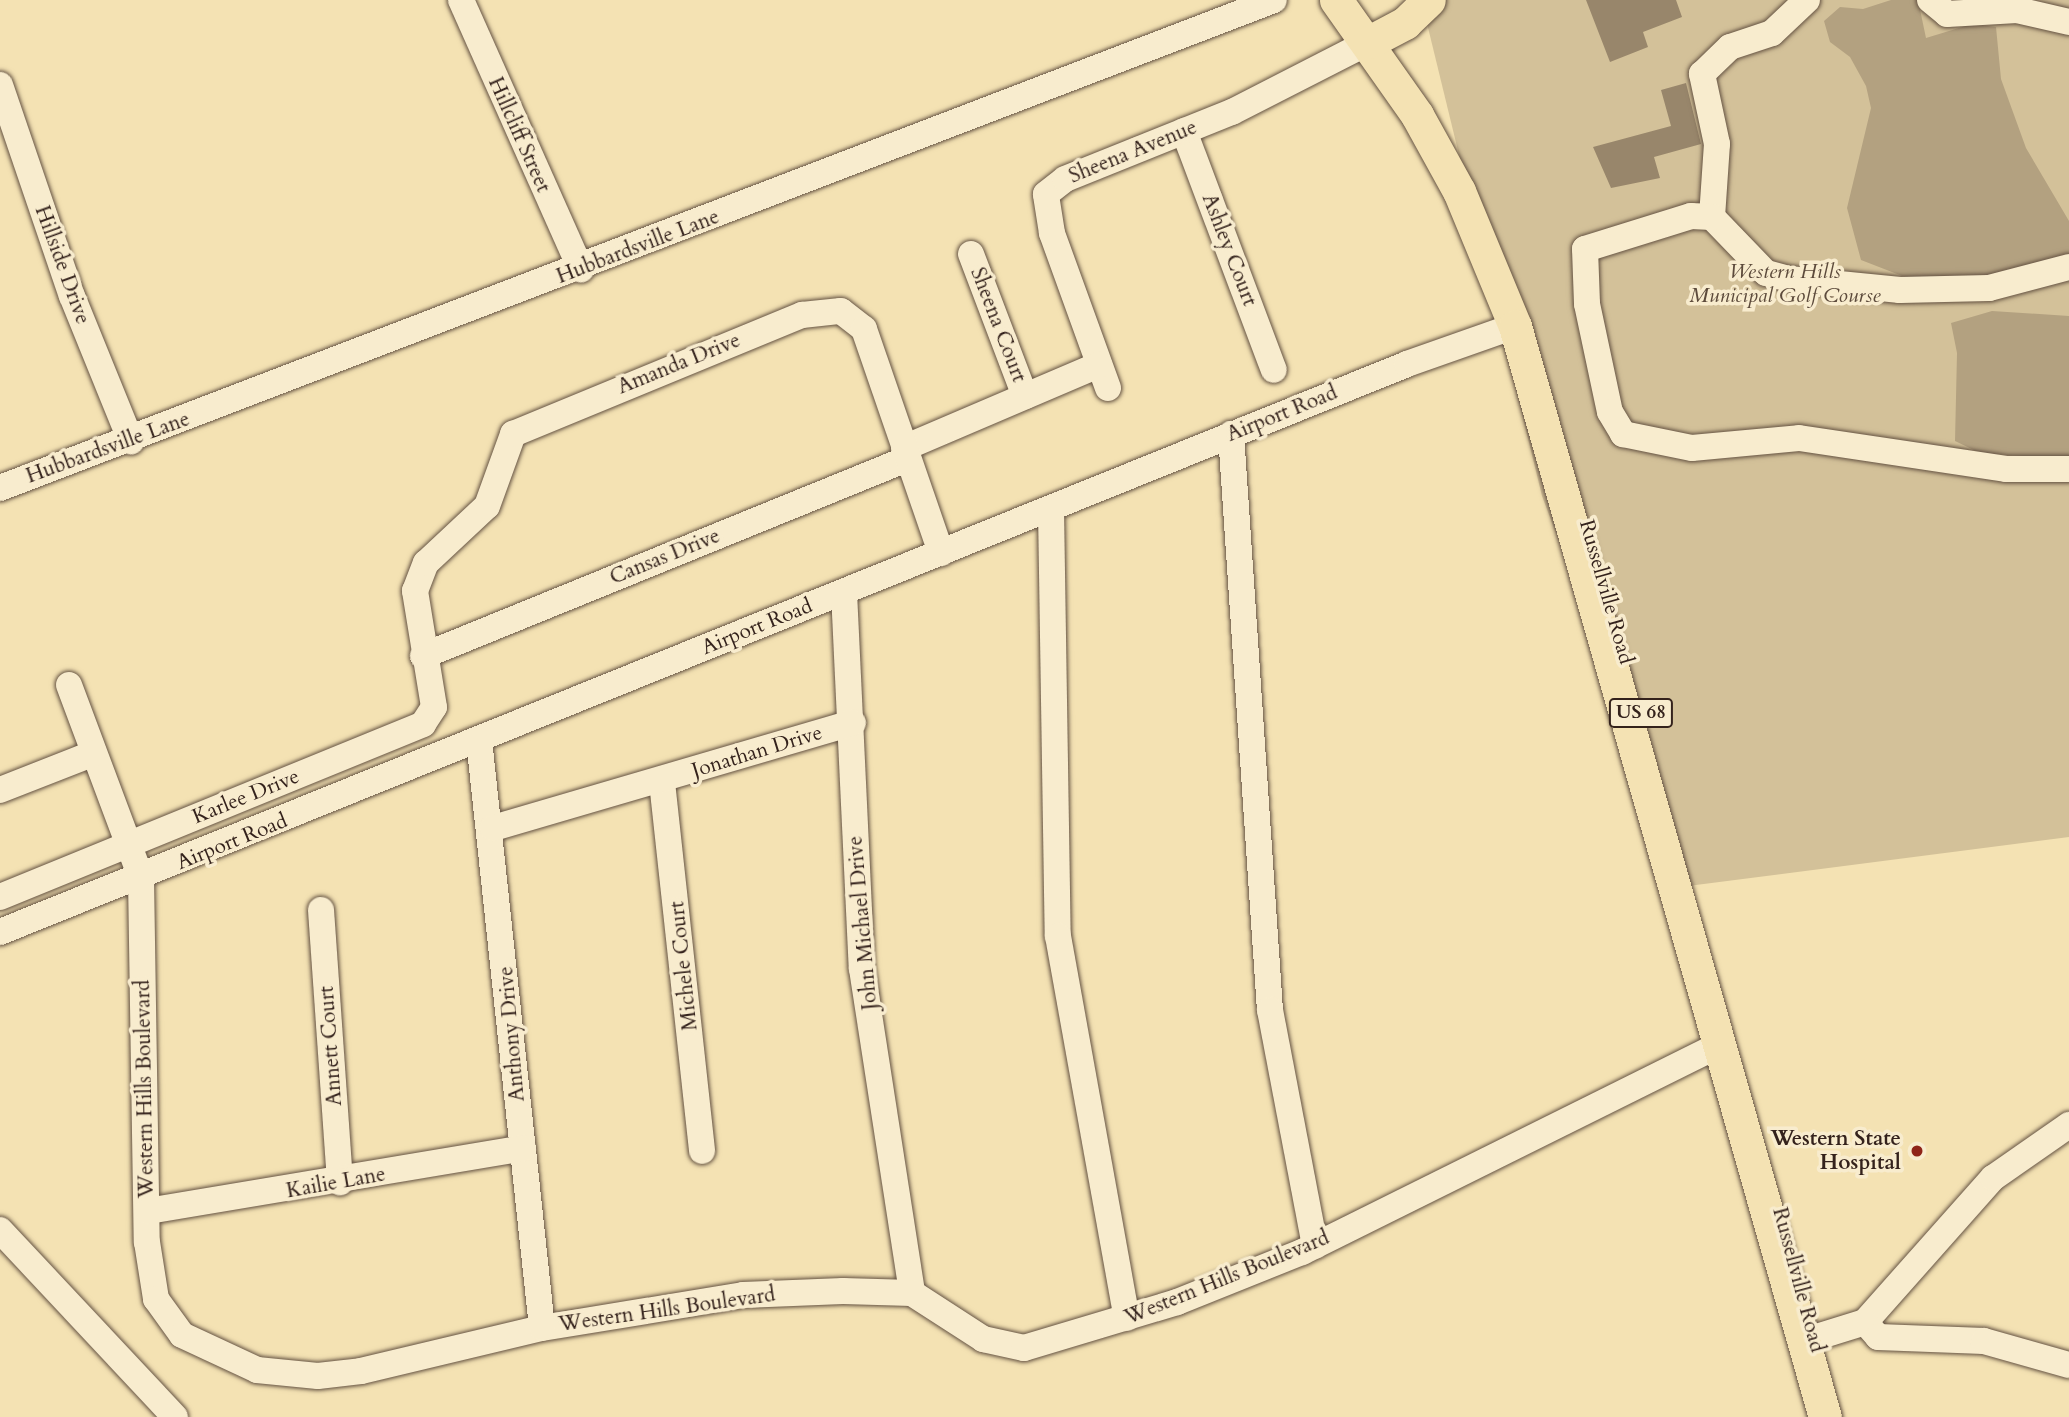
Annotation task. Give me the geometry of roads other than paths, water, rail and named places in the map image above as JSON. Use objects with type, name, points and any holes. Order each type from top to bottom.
[{"type":"main road","name":"US 68","points":[[1336,0],[1373,40]]},
{"type":"main road","name":"US 68","points":[[1348,0],[1373,40]]},
{"type":"main road","points":[[1373,40],[1405,23],[1429,0]]},
{"type":"main road","name":"Russellville Road","points":[[1373,40],[1459,191],[1516,326],[1721,1044],[1835,1417]]},
{"type":"main road","name":"Russellville Road","points":[[1373,40],[1467,190],[1539,366],[1809,1339],[1825,1417]]},
{"type":"street","name":"Hillcliff Street","points":[[461,0],[581,269]]},
{"type":"street","name":"Hubbardsville Lane","points":[[0,488],[131,441],[581,269],[1274,0]]},
{"type":"street","points":[[1712,217],[1717,144],[1702,74],[1730,47],[1772,33],[1807,0]]},
{"type":"street","points":[[1930,0],[1960,16],[2017,10],[2069,22]]},
{"type":"street","name":"Sheena Avenue","points":[[1104,376],[1042,202],[1065,179],[1184,131],[1373,40]]},
{"type":"street","name":"Hillside Drive","points":[[0,85],[58,259],[131,441]]},
{"type":"street","name":"Ashley Court","points":[[1184,131],[1274,370]]},
{"type":"street","points":[[2069,267],[1989,288],[1900,290],[1789,279],[1766,273],[1712,217],[1691,216],[1584,249],[1587,304],[1610,412],[1623,434],[1692,447],[1799,438],[2006,469],[2069,469]]},
{"type":"street","name":"Sheena Court","points":[[971,254],[1025,396]]},
{"type":"street","name":"Amanda Drive","points":[[423,656],[415,591],[426,562],[487,506],[513,434],[802,315],[841,311],[864,329],[941,553]]},
{"type":"street","name":"Airport Road","points":[[0,932],[141,878],[1231,434],[1516,326]]},
{"type":"street","name":"Cansas Drive","points":[[423,656],[905,453],[1025,396],[1104,376]]},
{"type":"street","points":[[1231,434],[1270,1010],[1314,1246]]},
{"type":"street","points":[[1051,509],[1058,936],[1127,1318]]},
{"type":"street","name":"John Michael Drive","points":[[844,592],[853,723],[863,970],[912,1293]]},
{"type":"street","name":"Karlee Drive","points":[[0,897],[423,724],[434,707],[423,656]]},
{"type":"street","points":[[69,685],[92,754],[141,878]]},
{"type":"street","name":"Jonathan Drive","points":[[493,828],[662,782],[853,723]]},
{"type":"street","name":"Anthony Drive","points":[[480,740],[493,828],[542,1328]]},
{"type":"street","points":[[0,790],[92,754]]},
{"type":"street","name":"Michele Court","points":[[662,782],[702,1151]]},
{"type":"street","name":"Western Hills Boulevard","points":[[141,878],[150,1275],[169,1319],[202,1348],[257,1370],[318,1376],[361,1371],[542,1328],[743,1295],[912,1293],[983,1339],[1024,1348],[1127,1318],[1314,1246],[1721,1044]]},
{"type":"street","name":"Annett Court","points":[[321,910],[340,1182]]},
{"type":"street","points":[[1809,1339],[1865,1322],[1993,1178],[2069,1125]]},
{"type":"street","name":"Kailie Lane","points":[[148,1211],[340,1182],[523,1148]]},
{"type":"street","points":[[0,1230],[175,1417]]},
{"type":"street","points":[[1865,1322],[1878,1337],[1984,1341],[2069,1365]]},
{"type":"place","name":"Western State Hospital","points":[[1917,1151]]},
{"type":"park label","name":"Western Hills Municipal Golf Course","points":[[1785,284]]}]
